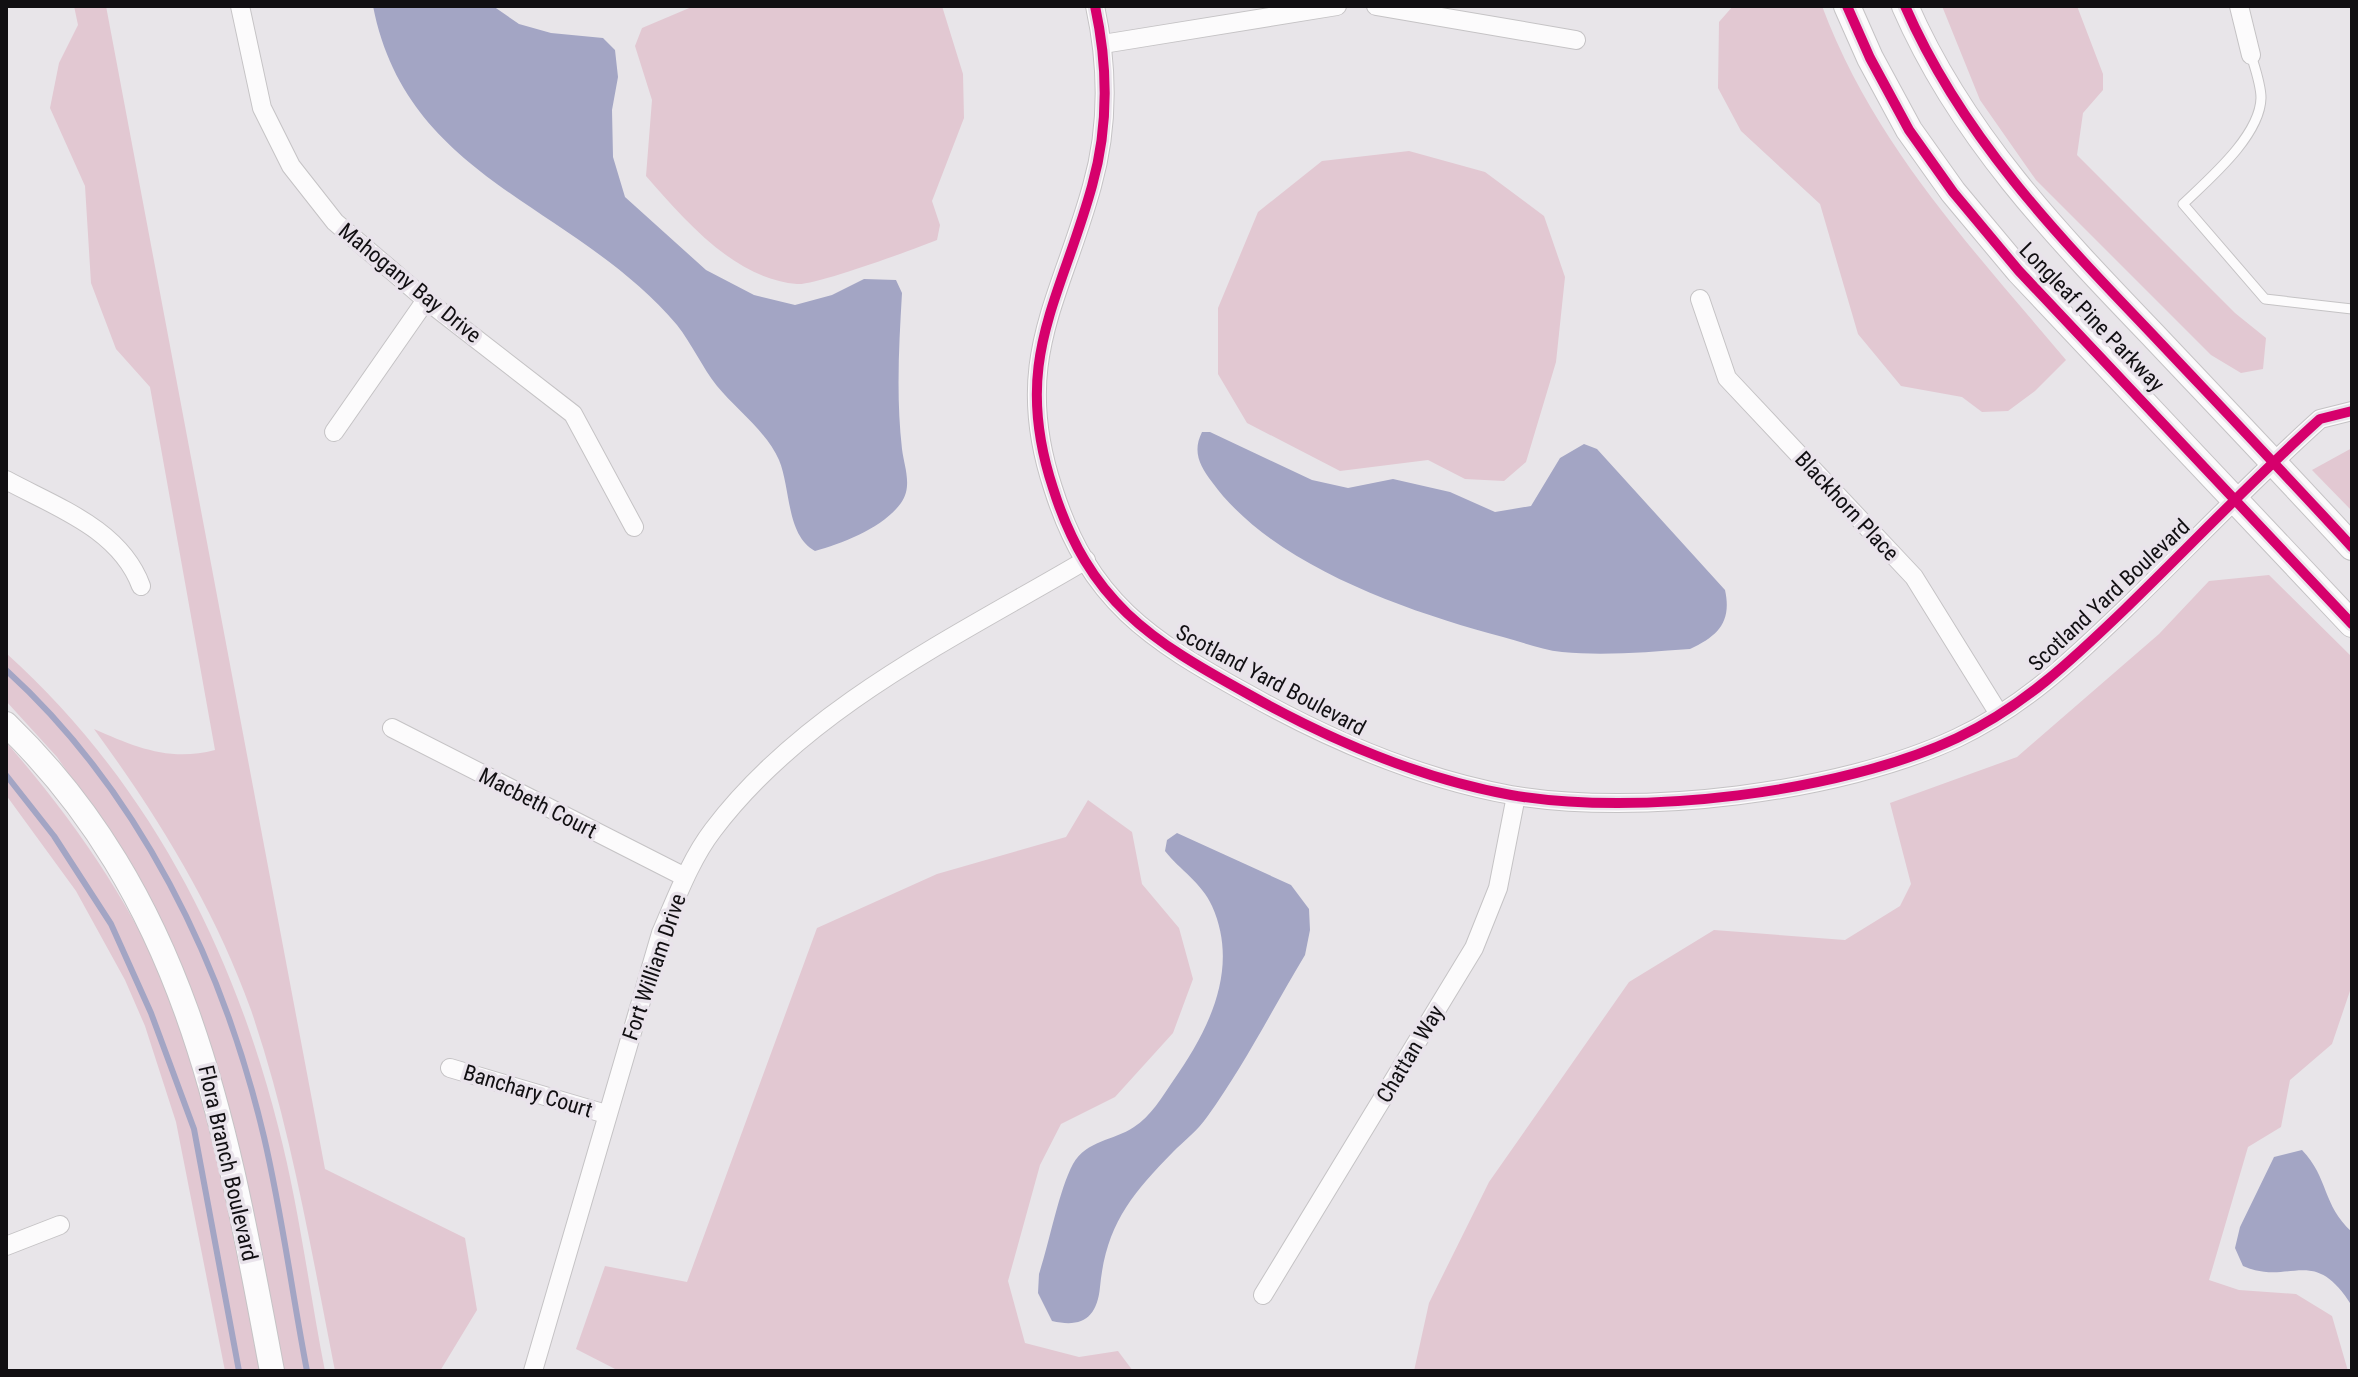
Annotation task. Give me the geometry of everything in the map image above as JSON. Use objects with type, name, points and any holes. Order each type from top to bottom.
[{"type":"main road","name":"Longleaf Pine Parkway","points":[[1847,6],[1870,58],[1909,130],[1953,192],[2019,271],[2352,624]]},
{"type":"main road","name":"Longleaf Pine Parkway","points":[[1905,6],[1954,101],[1995,160],[2058,236],[2352,547]]},
{"type":"street","name":"Mahogany Bay Drive","points":[[240,6],[262,108],[291,166],[335,222],[426,300],[573,414],[634,527]]},
{"type":"street","name":"Scotland Yard Boulevard","points":[[1095,6],[1103,44],[1106,92],[1102,138],[1093,183],[1041,338],[1036,393],[1041,446],[1054,492],[1086,560],[1120,609],[1146,634],[1173,653],[1347,746],[1464,784],[1516,796],[1622,802],[1703,799],[1793,786],[1891,764],[1958,737],[2049,682],[2238,500],[2273,461],[2320,419],[2352,411]]},
{"type":"street","points":[[1103,44],[1337,6]]},
{"type":"street","points":[[1376,6],[1576,40]]},
{"type":"street","points":[[2239,6],[2251,55]]},
{"type":"street","name":"Blackhorn Place","points":[[1700,299],[1727,378],[1914,577],[1999,714]]},
{"type":"street","points":[[334,432],[426,300]]},
{"type":"street","points":[[6,480],[100,532],[126,555],[141,586]]},
{"type":"street","name":"Fort William Drive","points":[[533,1371],[661,933],[685,877],[711,832],[755,780],[803,735],[950,638],[1086,560]]},
{"type":"street","name":"Flora Branch Boulevard","points":[[6,724],[61,784],[96,834],[133,892],[170,967],[218,1105],[272,1371]]},
{"type":"street","name":"Macbeth Court","points":[[392,728],[685,877]]},
{"type":"street","name":"Chattan Way","points":[[1263,1295],[1474,948],[1498,888],[1516,796]]},
{"type":"street","name":"Banchary Court","points":[[450,1068],[606,1114]]},
{"type":"street","points":[[6,1246],[60,1225]]},
{"type":"lane","points":[[2251,55],[2261,96],[2258,119],[2220,168],[2183,204],[2265,299],[2352,309]]},
{"type":"shaded area","points":[[74,6],[106,6],[325,1169],[465,1238],[477,1310],[440,1371],[335,1371],[278,1099],[237,972],[183,864],[94,729],[153,751],[183,754],[215,750],[150,387],[116,349],[91,283],[85,186],[50,108],[59,63],[78,25]]},
{"type":"shaded area","points":[[694,6],[942,6],[963,74],[964,118],[932,201],[940,225],[937,240],[843,273],[797,284],[774,280],[752,271],[694,228],[646,176],[652,100],[635,46],[642,28]]},
{"type":"shaded area","points":[[1733,6],[1822,6],[1844,57],[1897,150],[1961,235],[2066,360],[2035,391],[2008,411],[1982,412],[1962,397],[1901,386],[1858,334],[1820,204],[1741,131],[1718,88],[1719,22]]},
{"type":"shaded area","points":[[1942,6],[2077,6],[2103,74],[2103,90],[2083,113],[2077,155],[2235,313],[2266,338],[2263,369],[2241,373],[2211,355],[2036,180],[1980,100]]},
{"type":"shaded area","points":[[1409,151],[1485,172],[1544,216],[1565,277],[1556,362],[1526,462],[1504,481],[1465,479],[1428,460],[1340,471],[1247,423],[1218,374],[1218,308],[1258,212],[1322,161]]},
{"type":"shaded area","points":[[2352,448],[2352,511],[2312,470]]},
{"type":"shaded area","points":[[2269,575],[2352,657],[2352,985],[2332,1044],[2290,1080],[2281,1127],[2248,1147],[2209,1280],[2239,1290],[2296,1294],[2332,1316],[2348,1371],[1414,1371],[1429,1303],[1489,1182],[1629,982],[1714,930],[1845,940],[1900,906],[1911,884],[1890,803],[2017,757],[2159,634],[2209,581]]},
{"type":"shaded area","points":[[6,653],[56,702],[101,755],[141,810],[209,930],[236,993],[278,1126],[298,1217],[325,1371],[280,1371],[233,1128],[128,859],[57,757],[6,701]]},
{"type":"shaded area","points":[[6,742],[55,802],[100,865],[139,931],[172,1000],[189,1044],[215,1136],[261,1371],[225,1371],[176,1122],[145,1026],[125,980],[76,891],[6,795]]},
{"type":"shaded area","points":[[1088,800],[1132,832],[1142,884],[1179,928],[1193,979],[1173,1033],[1115,1097],[1061,1124],[1040,1165],[1008,1281],[1025,1343],[1079,1357],[1118,1351],[1133,1371],[619,1371],[576,1349],[605,1266],[687,1282],[817,928],[937,874],[1066,837]]},
{"type":"water","points":[[373,6],[493,6],[519,24],[551,33],[603,38],[615,50],[618,77],[612,110],[613,157],[625,197],[706,270],[754,295],[795,305],[832,295],[864,279],[896,280],[902,293],[899,410],[907,483],[905,496],[893,512],[873,527],[838,544],[815,551],[806,544],[794,523],[783,472],[774,450],[717,386],[677,325],[636,284],[457,152],[420,113],[392,65]]},
{"type":"water","points":[[1202,432],[1210,432],[1312,480],[1348,488],[1393,479],[1450,492],[1495,512],[1531,506],[1560,458],[1584,444],[1597,449],[1725,590],[1724,619],[1715,633],[1690,649],[1594,654],[1547,650],[1425,613],[1344,581],[1269,538],[1238,511],[1204,470],[1198,452]]},
{"type":"water","points":[[1177,833],[1291,885],[1309,909],[1310,930],[1305,955],[1221,1098],[1123,1212],[1108,1246],[1098,1298],[1091,1313],[1072,1323],[1052,1321],[1038,1293],[1039,1274],[1073,1164],[1085,1150],[1126,1132],[1151,1112],[1198,1041],[1216,998],[1223,952],[1220,929],[1203,890],[1165,851],[1167,840]]},
{"type":"water","points":[[2302,1150],[2317,1171],[2335,1212],[2352,1232],[2352,1306],[2325,1276],[2313,1271],[2260,1271],[2243,1266],[2235,1248],[2240,1227],[2274,1157]]},
{"type":"waterway","points":[[6,670],[54,718],[97,770],[170,884],[199,945],[247,1072],[264,1137],[307,1371]]},
{"type":"waterway","points":[[6,775],[54,836],[111,924],[151,1013],[194,1129],[239,1371]]},
{"type":"cycle path","points":[[1095,6],[1105,96],[1098,164],[1055,299],[1038,367],[1037,404],[1041,443],[1068,527],[1085,561],[1127,614],[1181,655],[1279,711],[1342,742],[1442,779],[1511,795],[1562,801],[1677,801],[1798,786],[1856,773],[1957,738],[2004,712],[2066,664],[2320,419],[2352,411]]},
{"type":"cycle path","points":[[1847,6],[1870,58],[1909,130],[1953,192],[2019,271],[2352,624]]},
{"type":"cycle path","points":[[1905,6],[1954,98],[1982,140],[2046,220],[2352,547]]}]
